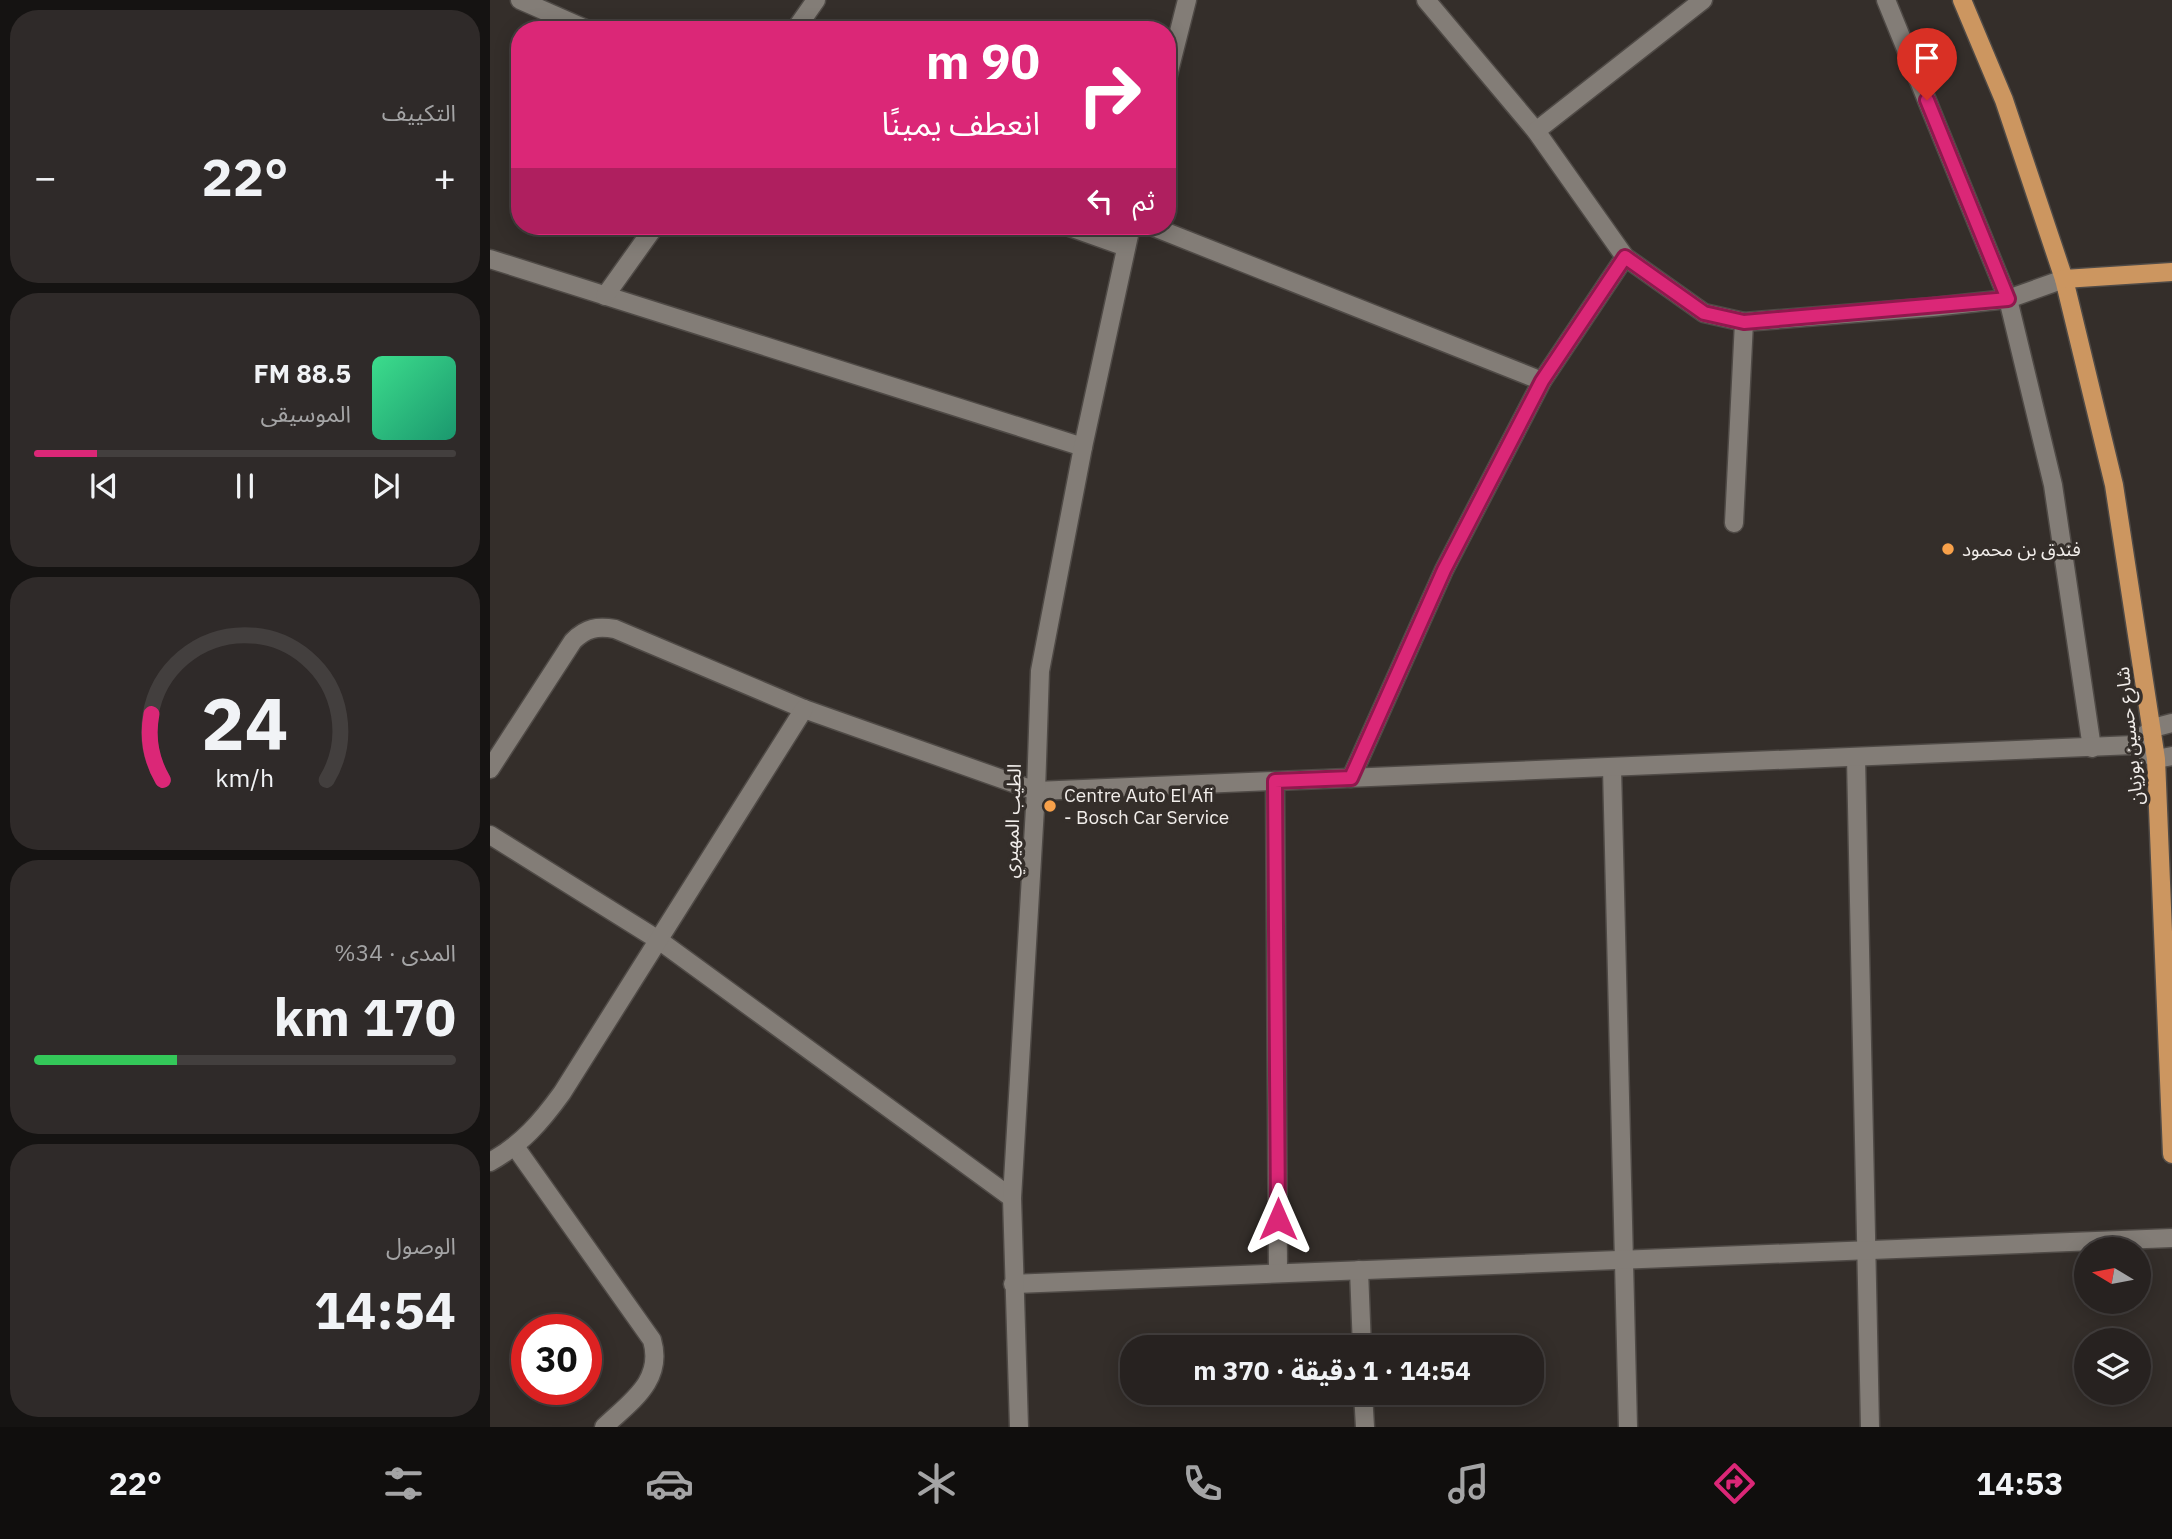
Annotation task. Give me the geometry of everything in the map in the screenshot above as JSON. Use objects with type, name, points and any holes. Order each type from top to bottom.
[{"type":"main road","name":"شارع حسين بوزيان","points":[[1962,0],[2004,100],[2064,279],[2113,485],[2153,728],[2164,757],[2172,1154]]},
{"type":"main road","points":[[2064,279],[2172,272]]},
{"type":"street","points":[[520,0],[568,21]]},
{"type":"street","points":[[801,21],[816,0]]},
{"type":"street","points":[[1176,43],[1187,0]]},
{"type":"street","points":[[1426,0],[1536,131],[1625,257],[1704,313],[1744,322],[2008,299],[2064,279]]},
{"type":"street","points":[[1536,131],[1703,0]]},
{"type":"street","points":[[1886,0],[2008,299],[2053,485],[2092,748]]},
{"type":"street","points":[[605,296],[649,235]]},
{"type":"street","points":[[1092,235],[1126,247]]},
{"type":"street","name":"الطيب المهيري","points":[[1019,1427],[1012,1198],[1037,791],[1040,671],[1083,447],[1129,235]]},
{"type":"street","points":[[1174,235],[1542,381]]},
{"type":"street","points":[[1351,778],[1444,570],[1542,381],[1625,257]]},
{"type":"street","points":[[490,259],[1083,447]]},
{"type":"street","points":[[1734,523],[1744,322]]},
{"type":"street","points":[[490,769],[573,641],[588,629],[615,629],[804,709],[1037,791],[2134,745],[2164,757]]},
{"type":"street","points":[[490,1162],[516,1148],[540,1123],[562,1093],[804,709]]},
{"type":"street","points":[[2134,745],[2153,728],[2172,723]]},
{"type":"street","points":[[1856,758],[1870,1427]]},
{"type":"street","points":[[1612,768],[1628,1427]]},
{"type":"street","points":[[1275,781],[1278,1273]]},
{"type":"street","points":[[490,835],[660,941],[1012,1198]]},
{"type":"street","points":[[516,1148],[652,1340],[656,1353],[654,1370],[648,1385],[604,1427]]},
{"type":"street","points":[[1013,1284],[2172,1238]]},
{"type":"street","points":[[1359,1270],[1362,1335]]},
{"type":"street","points":[[1364,1405],[1365,1427]]},
{"type":"place","name":"فندق بن محمود","points":[[1948,549]]},
{"type":"place","name":"Centre Auto El Afi - Bosch Car Service","points":[[1050,806]]},
{"type":"route","points":[[1278,1219],[1275,781],[1351,778],[1444,570],[1542,381],[1625,257],[1704,313],[1744,322],[2008,299],[1927,100]]}]
